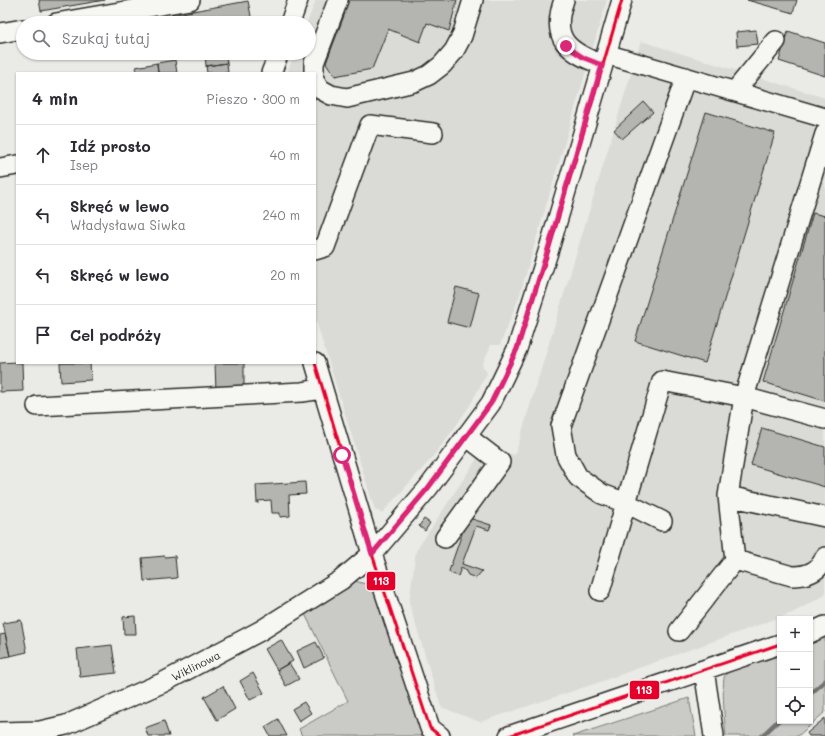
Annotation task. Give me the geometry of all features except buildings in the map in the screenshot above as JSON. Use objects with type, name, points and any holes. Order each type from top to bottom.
[{"type":"street","points":[[97,16],[190,0]]},
{"type":"street","points":[[292,16],[298,0]]},
{"type":"street","points":[[316,58],[338,0]]},
{"type":"street","points":[[316,83],[320,89],[331,95],[347,98],[414,82],[429,75],[442,65],[454,51],[462,36],[473,0]]},
{"type":"street","points":[[564,0],[561,8],[558,29],[566,46],[584,58],[604,59],[686,77],[825,118]]},
{"type":"street","name":"Wiklinowa","points":[[0,732],[40,731],[66,725],[162,683],[260,631],[341,580],[372,554],[428,488],[491,403],[517,349],[551,242],[622,0]]},
{"type":"street","points":[[0,33],[16,30]]},
{"type":"street","points":[[735,91],[776,41]]},
{"type":"street","points":[[271,72],[276,60]]},
{"type":"street","points":[[314,72],[315,60]]},
{"type":"street","points":[[662,521],[626,503],[602,494],[578,477],[566,455],[561,426],[686,77]]},
{"type":"street","points":[[316,250],[325,247],[370,125],[433,133]]},
{"type":"street","points":[[679,631],[735,560],[728,496],[744,397],[825,134]]},
{"type":"street","points":[[0,168],[16,165]]},
{"type":"street","points":[[315,364],[372,554],[430,728],[440,736]]},
{"type":"street","points":[[600,591],[662,381],[744,397],[825,419]]},
{"type":"street","points":[[37,406],[302,392],[322,389]]},
{"type":"street","points":[[445,538],[500,462],[466,436]]},
{"type":"street","points":[[728,496],[825,517]]},
{"type":"street","points":[[735,560],[792,576],[801,576],[817,570],[825,557]]},
{"type":"street","points":[[813,632],[825,626]]},
{"type":"street","points":[[509,736],[777,645]]},
{"type":"street","points":[[704,670],[714,736]]},
{"type":"shaded area","points":[[316,0],[607,0],[519,297],[500,345],[491,345],[482,365],[487,373],[470,405],[453,430],[431,459],[382,513],[375,510],[316,321],[316,72],[287,72],[292,60],[316,60],[316,16],[310,16]]},
{"type":"shaded area","points":[[641,41],[825,98],[825,595],[792,613],[784,616],[777,616],[777,618],[594,684],[480,722],[441,707],[409,603],[416,551],[484,448],[515,455]]},
{"type":"shaded area","points":[[351,580],[373,586],[423,736],[302,736],[299,729],[348,701],[303,610]]},
{"type":"shaded area","points":[[825,635],[825,712],[813,723],[813,652],[813,639]]},
{"type":"shaded area","points":[[777,655],[777,724],[812,724],[798,736],[726,736],[723,695],[724,679],[725,675],[732,670]]},
{"type":"shaded area","points":[[689,698],[696,736],[573,736]]},
{"type":"waterway","points":[[813,691],[825,681]]},
{"type":"waterway","points":[[762,736],[777,722]]},
{"type":"transit line","name":"113","points":[[372,554],[428,488],[491,403],[517,349],[549,249],[622,0]]},
{"type":"transit line","name":"113","points":[[315,364],[372,554],[430,728],[440,736]]},
{"type":"transit line","name":"113","points":[[509,736],[777,645]]},
{"type":"route","points":[[342,455],[372,554],[428,488],[491,403],[517,349],[602,65],[584,58],[566,46]]}]
